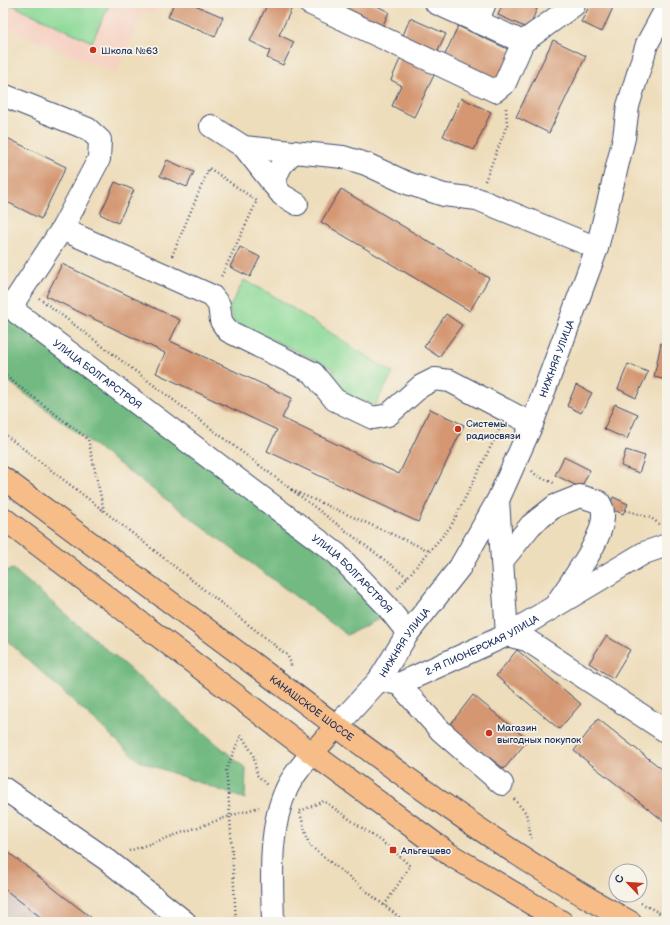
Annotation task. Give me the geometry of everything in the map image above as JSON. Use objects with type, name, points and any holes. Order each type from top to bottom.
[{"type":"main road","name":"КАНАШСКОЕ ШОССЕ","points":[[3,478],[336,726],[502,844],[568,886],[630,922]]},
{"type":"main road","points":[[3,518],[312,753],[449,854],[562,922]]},
{"type":"main road","name":"2-Я ПИОНЕРСКАЯ УЛИЦА","points":[[312,753],[336,726]]},
{"type":"street","points":[[309,3],[495,91],[505,83],[523,42],[574,6]]},
{"type":"street","points":[[436,3],[481,13],[523,42]]},
{"type":"street","name":"НИЖНЯЯ УЛИЦА","points":[[389,682],[408,633],[460,567],[498,500],[532,424],[597,248],[624,138],[628,106],[647,44],[667,7]]},
{"type":"street","name":"УЛИЦА БОЛГАРСТРОЯ","points":[[3,95],[88,129],[100,140],[99,159],[62,229],[14,302],[17,313],[337,554],[385,604],[408,633]]},
{"type":"street","points":[[211,126],[244,147],[282,195],[298,204]]},
{"type":"street","points":[[244,147],[343,157],[366,164],[407,183],[444,195],[477,199],[597,248]]},
{"type":"street","points":[[274,184],[277,173],[283,162],[294,152]]},
{"type":"street","points":[[62,229],[212,296],[219,305],[221,322],[228,331],[313,373],[335,400],[373,418],[388,415],[422,386],[435,379],[450,381],[532,424]]},
{"type":"street","points":[[502,561],[532,525],[555,506],[589,499],[603,513],[602,528],[591,550],[554,607]]},
{"type":"street","points":[[498,500],[507,635],[527,640],[667,732]]},
{"type":"street","name":"2-Я ПИОНЕРСКАЯ УЛИЦА","points":[[336,726],[389,682],[507,635],[644,553],[667,545]]},
{"type":"street","points":[[389,682],[441,731],[502,784]]},
{"type":"street","points":[[273,922],[271,867],[277,815],[291,805],[287,787],[296,772],[312,753]]},
{"type":"street","points":[[3,788],[106,859],[184,922]]},
{"type":"path","points":[[477,199],[507,125],[505,83]]},
{"type":"path","points":[[164,274],[209,168],[257,201],[212,296]]},
{"type":"path","points":[[24,287],[407,577]]},
{"type":"path","points":[[3,374],[88,439],[104,511]]},
{"type":"path","points":[[385,604],[451,526],[508,412]]},
{"type":"path","points":[[3,433],[287,654],[292,663],[290,668]]},
{"type":"path","points":[[518,454],[528,468],[537,476],[589,499],[651,518],[667,529]]},
{"type":"path","points":[[292,490],[430,551]]},
{"type":"path","points":[[236,922],[226,770],[241,735],[253,754],[257,775],[291,805],[309,845],[405,922]]},
{"type":"path","points":[[502,784],[526,813],[531,837],[537,842]]},
{"type":"path","points":[[106,859],[230,816],[291,805],[324,801],[393,850],[410,866],[384,906]]},
{"type":"path","points":[[640,903],[667,917]]},
{"type":"shaded area","name":"Школа №63","points":[[3,3],[158,3],[154,14],[143,11],[116,73],[3,27]]},
{"type":"shaded area","points":[[3,848],[62,895],[97,922],[3,922]]},
{"type":"green space","points":[[8,3],[110,3],[92,42]]},
{"type":"green space","points":[[244,280],[272,295],[393,373],[374,407],[328,385],[334,369],[235,322],[229,309]]},
{"type":"green space","points":[[3,307],[399,609],[347,635],[3,377]]},
{"type":"green space","points":[[13,569],[246,769],[245,799],[139,761],[3,637],[3,572]]},
{"type":"building","points":[[174,3],[190,3],[223,17],[215,37],[168,17]]},
{"type":"building","points":[[268,3],[287,3],[293,6],[279,35],[294,42],[283,65],[267,58],[270,51],[250,41]]},
{"type":"building","points":[[337,3],[371,3],[389,12],[381,29],[335,7]]},
{"type":"building","points":[[503,3],[539,3],[529,29],[498,15]]},
{"type":"building","points":[[591,3],[615,3],[602,32],[581,22]]},
{"type":"building","points":[[410,18],[446,34],[437,53],[402,38]]},
{"type":"building","points":[[458,26],[512,51],[499,81],[444,57]]},
{"type":"building","points":[[553,40],[586,56],[549,133],[516,117]]},
{"type":"building","points":[[401,57],[435,73],[414,117],[392,106],[401,85],[391,80]]},
{"type":"building","points":[[461,98],[491,112],[474,150],[443,136]]},
{"type":"building","points":[[3,136],[66,167],[41,219],[3,200]]},
{"type":"building","points":[[167,160],[194,172],[187,187],[160,176]]},
{"type":"building","points":[[115,182],[134,190],[118,223],[100,214]]},
{"type":"building","points":[[341,189],[489,278],[470,311],[321,222]]},
{"type":"building","points":[[240,247],[260,257],[250,277],[230,267]]},
{"type":"building","points":[[62,264],[180,320],[170,341],[292,398],[282,418],[399,474],[430,409],[464,425],[418,522],[267,451],[277,430],[156,373],[165,353],[46,296]]},
{"type":"building","points":[[446,314],[462,325],[439,357],[424,347]]},
{"type":"building","points":[[661,343],[667,344],[667,380],[654,377]]},
{"type":"building","points":[[628,364],[648,372],[636,398],[618,389]]},
{"type":"building","points":[[576,385],[592,393],[581,413],[567,406]]},
{"type":"building","points":[[615,404],[638,414],[627,439],[604,429]]},
{"type":"building","points":[[626,450],[645,456],[639,473],[621,466]]},
{"type":"building","points":[[564,457],[590,470],[581,488],[555,475]]},
{"type":"building","points":[[613,497],[628,504],[623,514],[609,508]]},
{"type":"building","points":[[606,636],[630,650],[613,678],[589,663]]},
{"type":"building","points":[[517,650],[581,704],[559,729],[496,676]]},
{"type":"building","name":"Магазин выгодных покупок","points":[[473,695],[528,740],[504,769],[449,726]]},
{"type":"building","points":[[598,719],[667,773],[667,819],[665,822],[574,751]]},
{"type":"building","points":[[3,848],[97,922],[41,922],[43,919],[3,888]]},
{"type":"place","name":"Школа №63","points":[[93,50]]},
{"type":"place","name":"Системы радиосвязи","points":[[458,429]]},
{"type":"place","name":"Магазин выгодных покупок","points":[[489,733]]},
{"type":"place","name":"Альгешево","points":[[393,850]]}]
